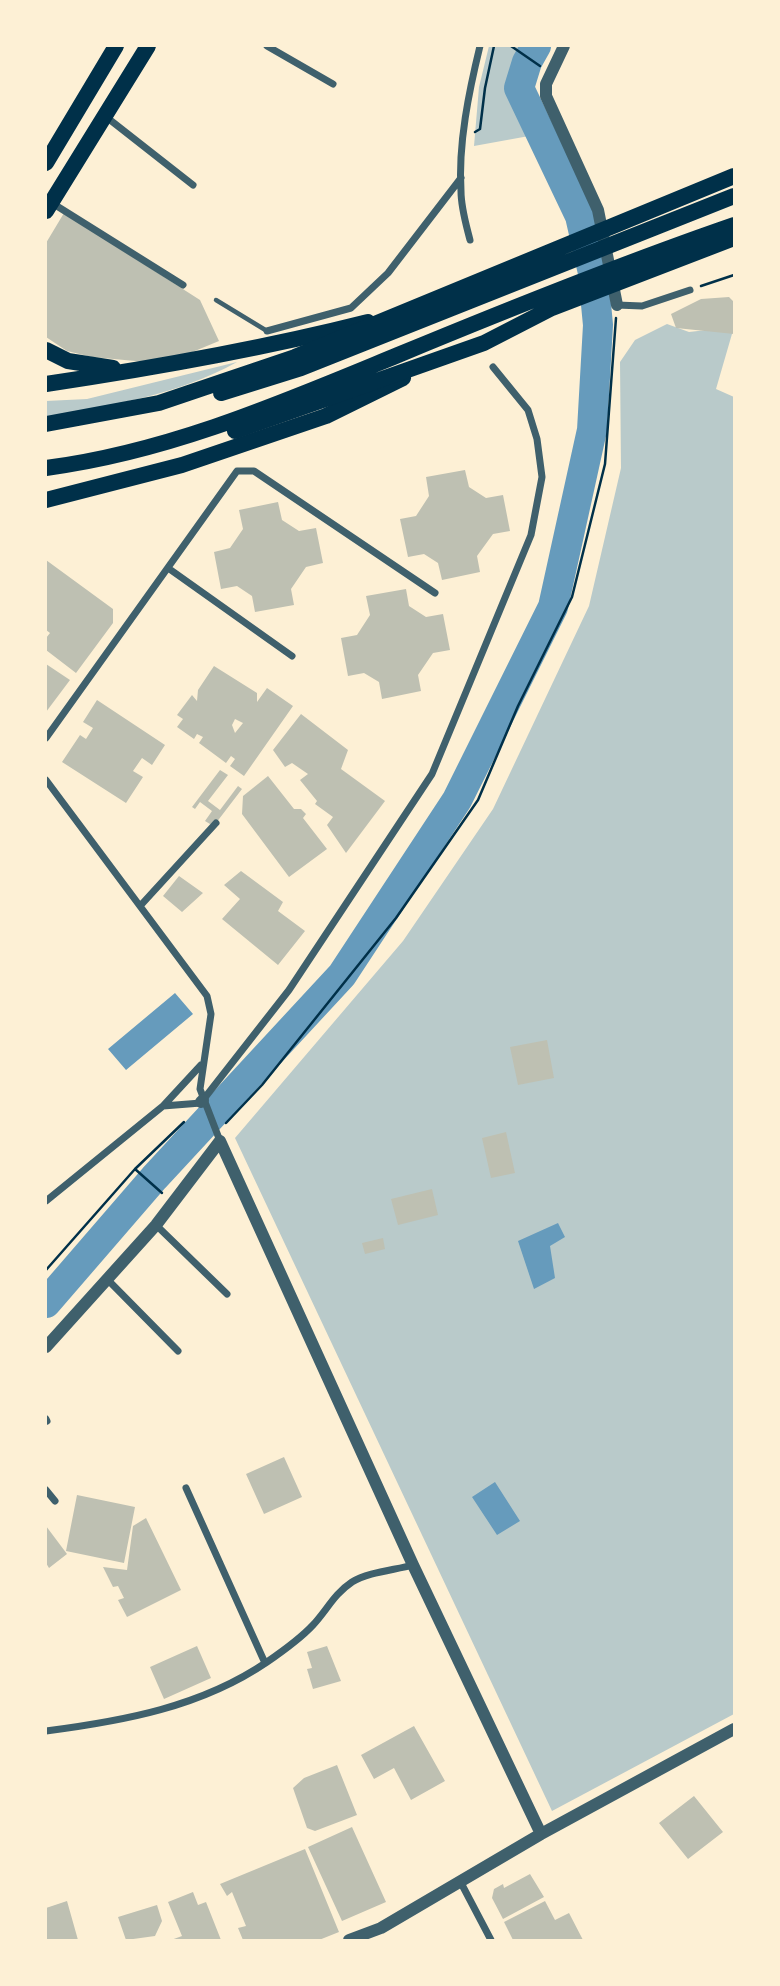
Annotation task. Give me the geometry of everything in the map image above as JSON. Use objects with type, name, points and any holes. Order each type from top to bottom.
[{"type":"main road","points":[[46,163],[116,46]]},
{"type":"main road","points":[[48,207],[148,46]]},
{"type":"main road","points":[[46,427],[159,403],[295,357],[411,311],[629,217],[734,176]]},
{"type":"main road","points":[[46,427],[162,411],[301,368],[734,196]]},
{"type":"main road","points":[[46,471],[173,441],[235,420],[580,281],[734,225]]},
{"type":"main road","points":[[46,471],[177,451],[484,343],[552,308],[734,240]]},
{"type":"main road","points":[[46,384],[146,369],[288,342],[411,311]]},
{"type":"main road","points":[[46,351],[68,361],[99,368],[146,369]]},
{"type":"main road","points":[[46,500],[182,465],[326,416],[438,360]]},
{"type":"street","points":[[267,46],[333,84]]},
{"type":"street","points":[[470,240],[462,202],[461,178],[470,89],[480,46]]},
{"type":"street","points":[[564,46],[546,84],[546,96],[598,210],[617,304],[642,306],[690,290]]},
{"type":"street","points":[[105,116],[194,185]]},
{"type":"street","points":[[267,331],[351,308],[387,273],[461,178]]},
{"type":"street","points":[[48,207],[183,285]]},
{"type":"street","points":[[163,1105],[202,1101],[289,990],[432,774],[531,536],[542,477],[537,439],[528,410],[493,367]]},
{"type":"street","points":[[46,738],[237,471],[254,471],[435,593]]},
{"type":"street","points":[[168,568],[292,656]]},
{"type":"street","points":[[46,780],[207,996],[211,1014],[200,1080],[202,1101],[413,1564],[541,1833]]},
{"type":"street","points":[[141,905],[216,823]]},
{"type":"street","points":[[46,1201],[163,1105],[202,1064]]},
{"type":"street","points":[[46,1347],[156,1225],[219,1138]]},
{"type":"street","points":[[156,1225],[226,1294]]},
{"type":"street","points":[[106,1278],[178,1351]]},
{"type":"street","points":[[186,1488],[265,1663]]},
{"type":"street","points":[[46,1490],[55,1500]]},
{"type":"street","points":[[46,1731],[115,1722],[163,1710],[225,1685],[265,1663],[300,1637],[336,1594],[355,1580],[413,1564]]},
{"type":"street","points":[[349,1941],[381,1934],[460,1881],[541,1833],[734,1729]]},
{"type":"street","points":[[460,1881],[491,1941]]},
{"type":"lane","points":[[216,300],[267,331]]},
{"type":"path","points":[[481,129],[485,88],[494,46]]},
{"type":"path","points":[[512,46],[537,64]]},
{"type":"path","points":[[690,290],[734,275]]},
{"type":"path","points":[[219,1138],[388,929],[478,800],[518,706],[572,597],[605,464],[617,304]]},
{"type":"path","points":[[46,1270],[135,1169],[184,1122]]},
{"type":"path","points":[[135,1169],[153,1185]]},
{"type":"shaded area","points":[[489,46],[525,46],[513,73],[510,91],[529,136],[474,146],[479,87]]},
{"type":"shaded area","points":[[667,324],[689,332],[734,327],[716,389],[734,397],[734,1714],[552,1811],[235,1138],[403,941],[493,809],[589,606],[621,468],[620,362],[635,340]]},
{"type":"shaded area","points":[[237,362],[168,391],[46,417],[46,401],[87,399]]},
{"type":"water","points":[[175,993],[193,1014],[126,1070],[108,1049]]},
{"type":"water","points":[[558,1223],[565,1237],[550,1246],[555,1278],[534,1289],[518,1241]]},
{"type":"water","points":[[495,1482],[520,1521],[497,1535],[472,1497]]},
{"type":"building","points":[[64,213],[200,300],[219,341],[190,353],[146,362],[92,357],[67,351],[46,337],[46,243]]},
{"type":"building","points":[[729,297],[734,302],[734,334],[676,328],[671,314],[701,299]]},
{"type":"building","points":[[465,470],[469,487],[486,498],[503,495],[510,531],[493,534],[477,556],[480,572],[442,580],[438,563],[424,554],[408,557],[400,519],[416,516],[429,496],[426,477]]},
{"type":"building","points":[[278,502],[282,520],[299,531],[316,528],[323,563],[306,567],[291,589],[294,605],[255,612],[252,596],[237,586],[221,589],[214,552],[230,548],[243,529],[239,510]]},
{"type":"building","points":[[46,560],[113,609],[113,623],[76,673],[46,650],[46,638],[50,633],[46,630]]},
{"type":"building","points":[[406,589],[409,606],[426,617],[443,614],[450,650],[433,653],[418,675],[421,691],[382,699],[379,682],[364,673],[348,676],[341,638],[357,635],[370,615],[366,596]]},
{"type":"building","points":[[46,664],[70,680],[46,712]]},
{"type":"building","points":[[214,666],[257,693],[257,702],[267,688],[293,706],[244,776],[230,766],[235,759],[231,756],[226,763],[199,743],[203,737],[197,734],[194,739],[177,727],[183,719],[177,715],[192,695],[197,701],[198,690]],"holes":[[[235,719],[243,723],[235,733],[232,725]]]},
{"type":"building","points":[[97,700],[165,745],[152,765],[142,758],[133,771],[143,777],[126,803],[62,762],[80,735],[86,739],[93,728],[83,722]]},
{"type":"building","points":[[301,714],[348,750],[341,769],[385,801],[346,853],[327,825],[333,817],[315,804],[317,801],[300,780],[308,774],[292,763],[285,767],[273,750]]},
{"type":"building","points":[[220,770],[228,775],[208,801],[220,810],[238,786],[242,789],[216,823],[210,824],[205,821],[212,811],[200,802],[195,809],[192,807]]},
{"type":"building","points":[[268,776],[294,809],[301,809],[306,814],[303,818],[327,849],[289,877],[242,814],[243,796]]},
{"type":"building","points":[[241,871],[283,902],[278,911],[305,931],[278,965],[222,919],[240,899],[224,885]]},
{"type":"building","points":[[179,876],[203,893],[182,912],[163,896]]},
{"type":"building","points":[[547,1040],[554,1078],[518,1085],[510,1047]]},
{"type":"building","points":[[506,1132],[515,1173],[491,1178],[482,1138]]},
{"type":"building","points":[[432,1189],[438,1215],[398,1225],[391,1199]]},
{"type":"building","points":[[383,1238],[385,1249],[365,1254],[362,1243]]},
{"type":"building","points":[[284,1457],[302,1497],[264,1514],[246,1474]]},
{"type":"building","points":[[77,1495],[135,1507],[124,1563],[66,1551]]},
{"type":"building","points":[[146,1518],[181,1590],[127,1617],[118,1600],[124,1598],[118,1586],[113,1587],[103,1567],[127,1570],[133,1526]]},
{"type":"building","points":[[46,1526],[67,1554],[49,1568],[46,1563]]},
{"type":"building","points":[[197,1646],[211,1678],[164,1699],[150,1667]]},
{"type":"building","points":[[327,1646],[341,1681],[313,1689],[307,1669],[312,1668],[307,1652]]},
{"type":"building","points":[[414,1726],[445,1781],[411,1800],[394,1768],[374,1779],[361,1755]]},
{"type":"building","points":[[337,1765],[357,1815],[315,1831],[307,1828],[293,1788],[304,1778]]},
{"type":"building","points":[[694,1796],[723,1832],[688,1859],[659,1823]]},
{"type":"building","points":[[352,1827],[386,1902],[342,1921],[308,1847]]},
{"type":"building","points":[[305,1849],[339,1932],[319,1940],[243,1940],[238,1928],[246,1926],[232,1892],[227,1896],[220,1884]]},
{"type":"building","points":[[530,1874],[544,1897],[503,1919],[492,1898],[494,1889],[503,1884],[504,1888]]},
{"type":"building","points":[[193,1892],[198,1905],[206,1902],[221,1940],[171,1940],[182,1936],[168,1902]]},
{"type":"building","points":[[67,1901],[78,1940],[46,1940],[46,1908]]},
{"type":"building","points":[[545,1901],[555,1920],[569,1913],[583,1940],[513,1940],[504,1922]]},
{"type":"building","points":[[157,1905],[162,1921],[155,1936],[126,1940],[118,1917]]},
{"type":"waterway","points":[[46,1303],[154,1178],[342,975],[457,800],[553,607],[592,430],[598,325],[593,273],[580,216],[519,88],[527,62],[536,46]]}]
